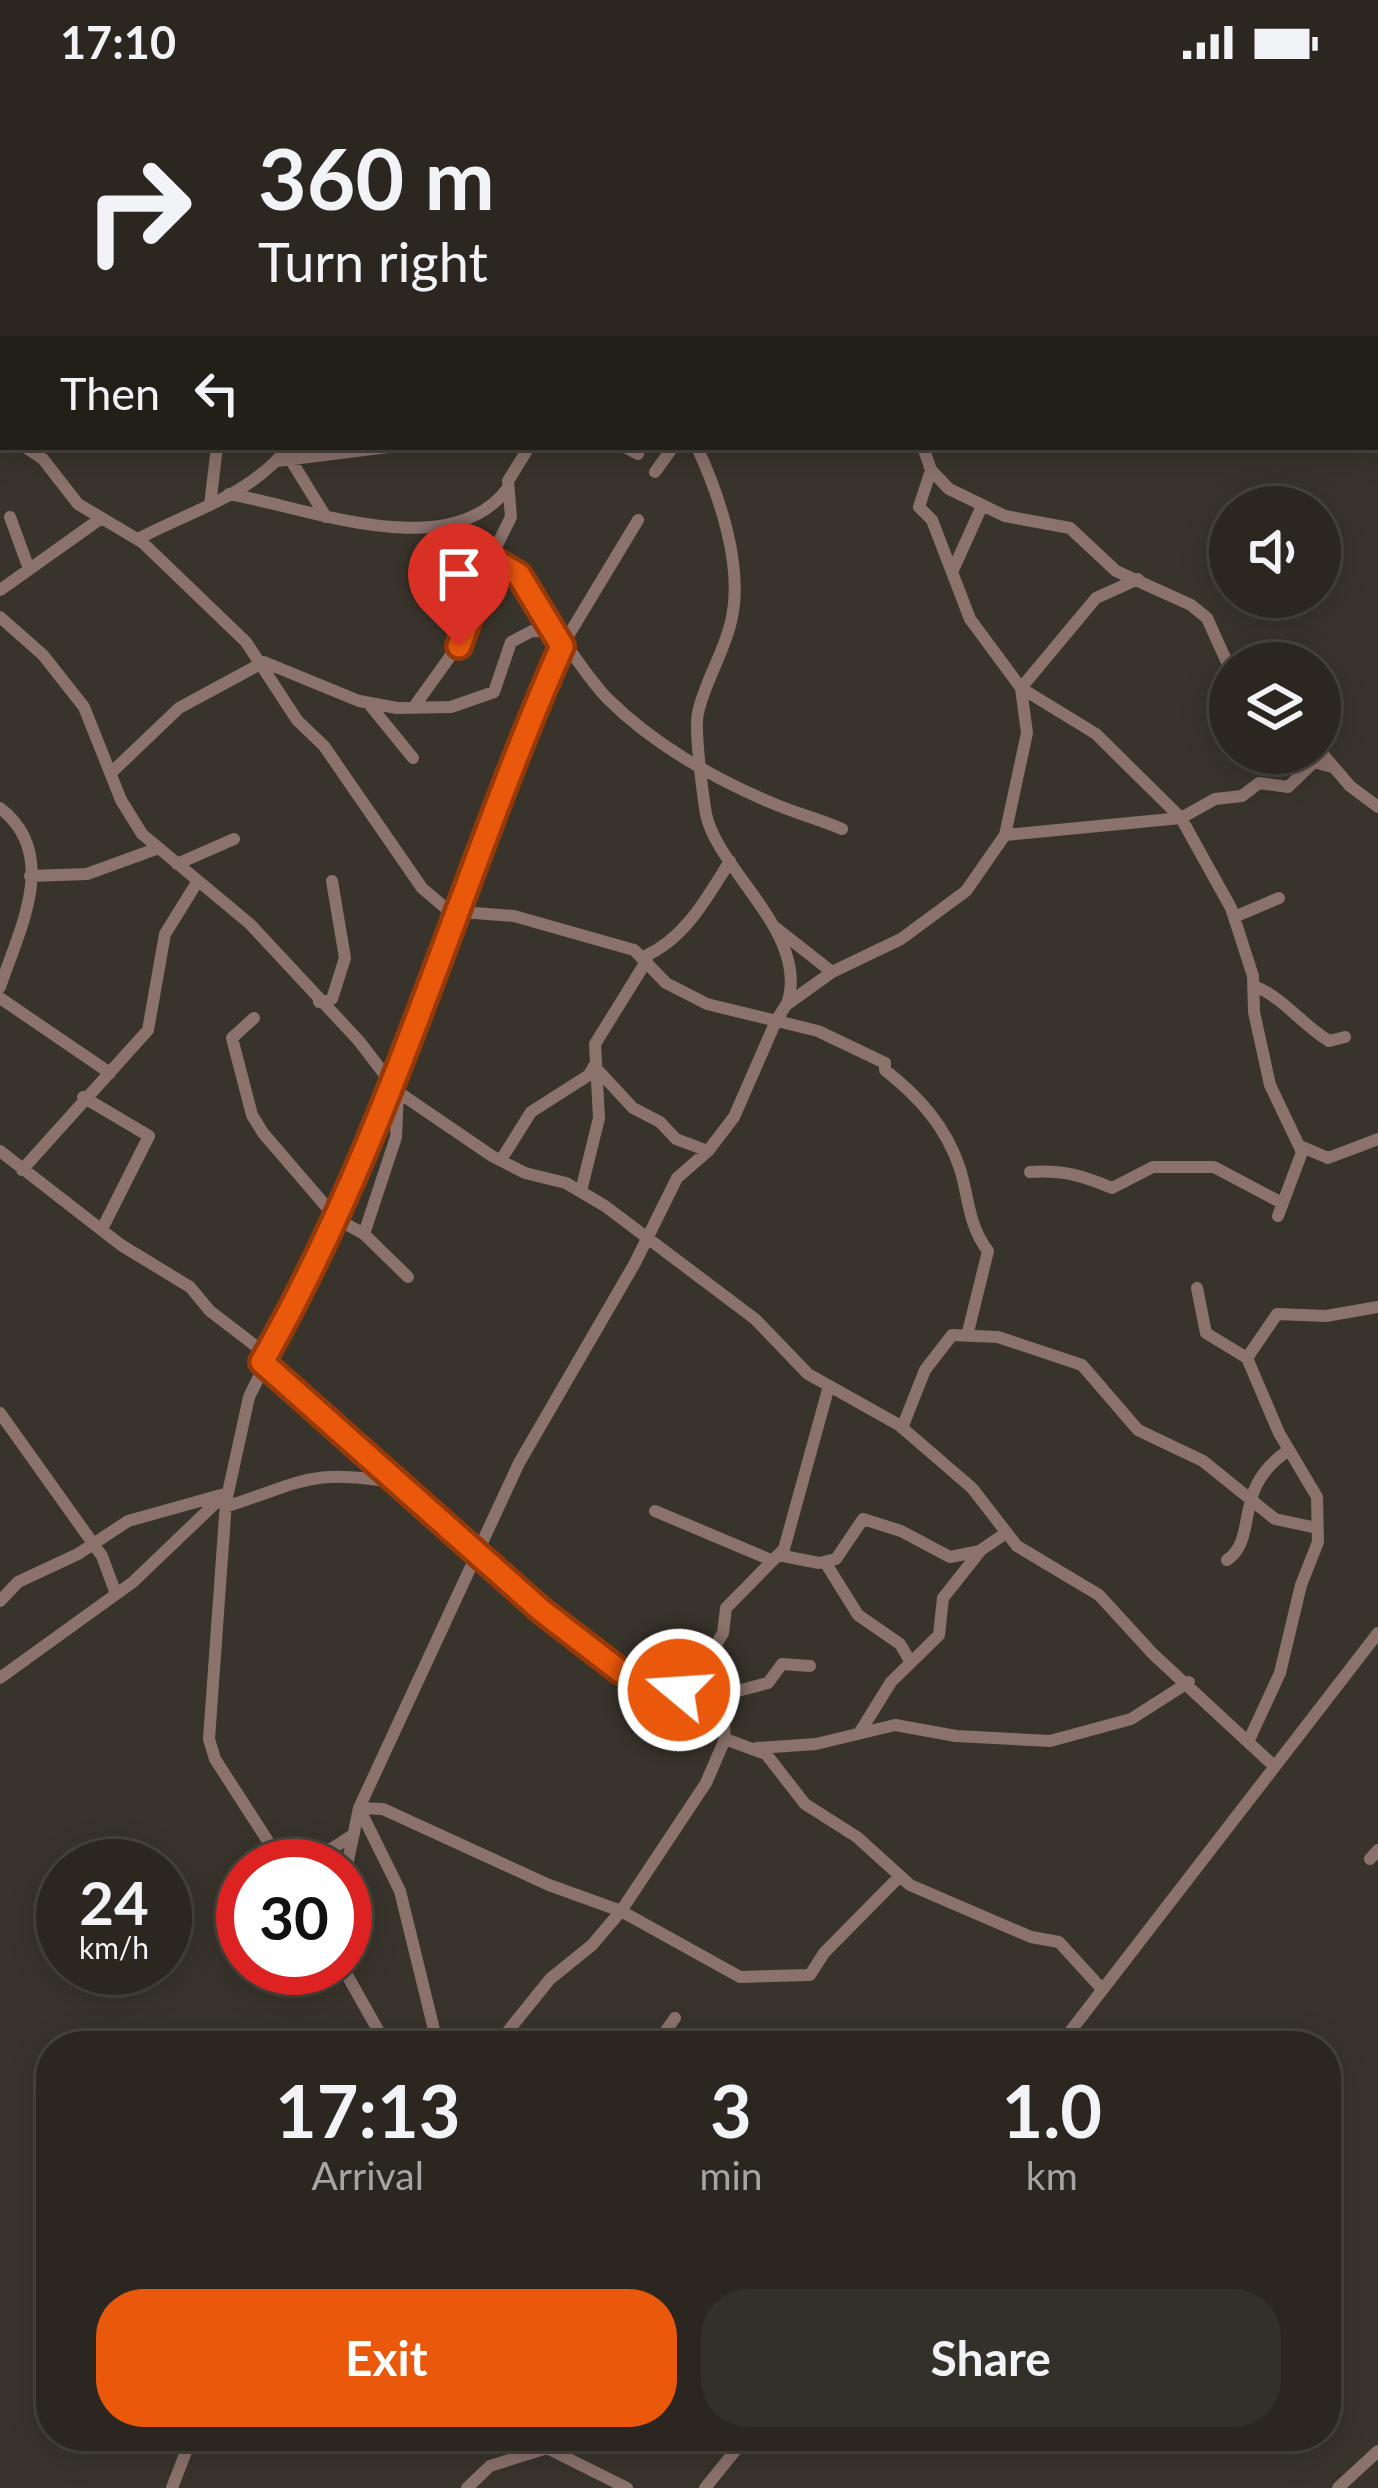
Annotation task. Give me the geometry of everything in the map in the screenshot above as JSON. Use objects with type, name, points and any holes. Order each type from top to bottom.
[{"type":"street","points":[[30,450],[78,504],[138,539],[264,662],[297,720],[324,746],[422,888],[460,914],[514,916],[646,958],[666,982],[707,1004],[818,1031],[885,1063],[885,1070],[917,1094],[937,1121],[961,1172],[964,1198],[988,1256],[968,1332]]},
{"type":"street","points":[[210,505],[217,450]]},
{"type":"street","points":[[138,539],[210,505],[286,456],[354,450]]},
{"type":"street","points":[[229,494],[326,518],[402,526],[450,525],[485,509],[507,489],[527,450]]},
{"type":"street","points":[[656,472],[672,450]]},
{"type":"street","points":[[698,450],[722,515],[735,592],[732,619],[697,716],[706,814],[713,836],[775,928],[832,972]]},
{"type":"street","points":[[924,450],[931,470],[949,488],[982,506],[1070,528],[1109,566],[1202,613],[1216,642]]},
{"type":"street","points":[[286,456],[326,518]]},
{"type":"street","points":[[931,470],[919,506],[932,520],[970,619],[1021,688],[1096,734],[1181,818],[1234,917],[1254,986],[1254,1012],[1270,1085],[1300,1146],[1301,1158],[1280,1210],[1214,1166],[1153,1167],[1112,1188],[1078,1173],[1030,1172]]},
{"type":"street","points":[[416,704],[459,646],[511,517],[507,489]]},
{"type":"street","points":[[952,574],[982,506]]},
{"type":"street","points":[[10,517],[29,568]]},
{"type":"street","points":[[0,590],[100,519]]},
{"type":"street","points":[[267,1839],[215,1759],[209,1739],[226,1500],[262,1362],[337,1219],[394,1087],[460,914],[514,751],[562,646],[638,520]]},
{"type":"street","points":[[491,558],[519,575],[562,646],[605,697],[666,748],[772,803],[842,829]]},
{"type":"street","points":[[786,1005],[832,972],[901,939],[966,891],[1005,835],[1025,745],[1021,688],[1096,598],[1138,579]]},
{"type":"street","points":[[0,616],[72,688],[130,817],[156,849],[250,924],[394,1087],[501,1160],[581,1191],[755,1319],[795,1363],[902,1428],[972,1488],[1006,1533],[1041,1563],[1099,1595],[1154,1656],[1189,1682],[1273,1765]]},
{"type":"street","points":[[264,662],[369,704],[435,709],[482,700],[494,692],[511,642],[532,631],[554,632]]},
{"type":"street","points":[[112,772],[179,708],[264,662]]},
{"type":"street","points":[[369,704],[413,758]]},
{"type":"street","points":[[1005,835],[1181,818],[1215,800],[1242,796],[1259,783],[1288,787],[1302,774]]},
{"type":"street","points":[[1340,774],[1378,808]]},
{"type":"street","points":[[0,808],[20,823],[33,876],[0,987]]},
{"type":"street","points":[[177,864],[234,839]]},
{"type":"street","points":[[33,876],[87,874],[156,849]]},
{"type":"street","points":[[581,1191],[598,1118],[595,1044],[646,958],[690,919],[730,861]]},
{"type":"street","points":[[319,1002],[332,999],[345,958],[332,881]]},
{"type":"street","points":[[22,1170],[148,1030],[165,934],[196,884]]},
{"type":"street","points":[[1234,917],[1279,898]]},
{"type":"street","points":[[354,1839],[359,1808],[429,1648],[519,1462],[677,1178],[708,1151],[734,1118],[786,1005],[790,983],[775,928]]},
{"type":"street","points":[[1254,986],[1271,993],[1302,1024],[1329,1041],[1346,1037]]},
{"type":"street","points":[[0,998],[110,1073]]},
{"type":"street","points":[[254,1018],[232,1038],[252,1115],[337,1219],[364,1234],[408,1277]]},
{"type":"street","points":[[594,1066],[633,1108],[660,1122],[676,1139],[708,1151]]},
{"type":"street","points":[[501,1160],[531,1112],[589,1076],[594,1066]]},
{"type":"street","points":[[364,1234],[397,1137],[394,1087]]},
{"type":"street","points":[[83,1097],[149,1136],[102,1229]]},
{"type":"street","points":[[1300,1146],[1328,1158],[1378,1139]]},
{"type":"street","points":[[0,1151],[102,1229],[190,1287],[210,1311],[257,1347],[262,1362],[351,1444],[520,1594],[620,1671],[668,1688],[722,1695],[768,1683],[782,1664],[810,1666]]},
{"type":"street","points":[[1197,1288],[1206,1333],[1246,1358],[1317,1497],[1317,1528],[1280,1673],[1249,1740]]},
{"type":"street","points":[[1246,1358],[1277,1314],[1326,1316],[1378,1307]]},
{"type":"street","points":[[902,1428],[925,1370],[952,1335],[968,1332],[1019,1342],[1082,1365],[1100,1380],[1124,1420],[1204,1461],[1275,1520],[1317,1528]]},
{"type":"street","points":[[668,1688],[713,1650],[723,1633],[726,1608],[793,1534],[830,1386]]},
{"type":"street","points":[[0,1413],[94,1544],[116,1594]]},
{"type":"street","points":[[339,1473],[350,1460],[351,1444]]},
{"type":"street","points":[[1227,1560],[1240,1546],[1249,1502],[1264,1466],[1289,1450]]},
{"type":"street","points":[[0,1600],[18,1582],[143,1515],[226,1500],[306,1476],[339,1473],[399,1483]]},
{"type":"street","points":[[0,1678],[116,1594],[226,1500]]},
{"type":"street","points":[[655,1511],[774,1558],[825,1562],[844,1551],[863,1519],[901,1531],[950,1557],[981,1550]]},
{"type":"street","points":[[860,1732],[910,1661],[940,1635],[943,1598],[981,1550],[1006,1533]]},
{"type":"street","points":[[825,1562],[858,1615],[900,1644],[910,1661]]},
{"type":"street","points":[[1070,2031],[1378,1634]]},
{"type":"street","points":[[725,1739],[757,1748],[816,1744],[895,1725],[956,1736],[1049,1742],[1132,1719],[1189,1682]]},
{"type":"street","points":[[508,2031],[550,1978],[592,1945],[621,1911],[669,1832],[706,1783],[725,1739],[722,1695]]},
{"type":"street","points":[[757,1748],[784,1770],[805,1804],[856,1837],[899,1877],[1031,1937],[1056,1941],[1101,1988]]},
{"type":"street","points":[[359,1808],[383,1809],[549,1886],[621,1911],[740,1977],[810,1975],[824,1953],[899,1877]]},
{"type":"street","points":[[359,1808],[400,1891],[434,2031]]},
{"type":"street","points":[[345,1839],[355,1833]]},
{"type":"street","points":[[358,1995],[379,2031]]},
{"type":"street","points":[[666,2031],[675,2018]]},
{"type":"street","points":[[172,2488],[186,2451]]},
{"type":"street","points":[[467,2488],[490,2467],[527,2451]]},
{"type":"street","points":[[563,2451],[627,2488]]},
{"type":"street","points":[[705,2488],[735,2451]]},
{"type":"street","points":[[1338,2488],[1378,2452]]},
{"type":"route","points":[[459,646],[491,558],[519,575],[528,597],[562,646],[514,751],[460,914],[337,1219],[262,1362],[287,1389],[447,1523],[520,1594],[620,1671],[679,1690]]}]
